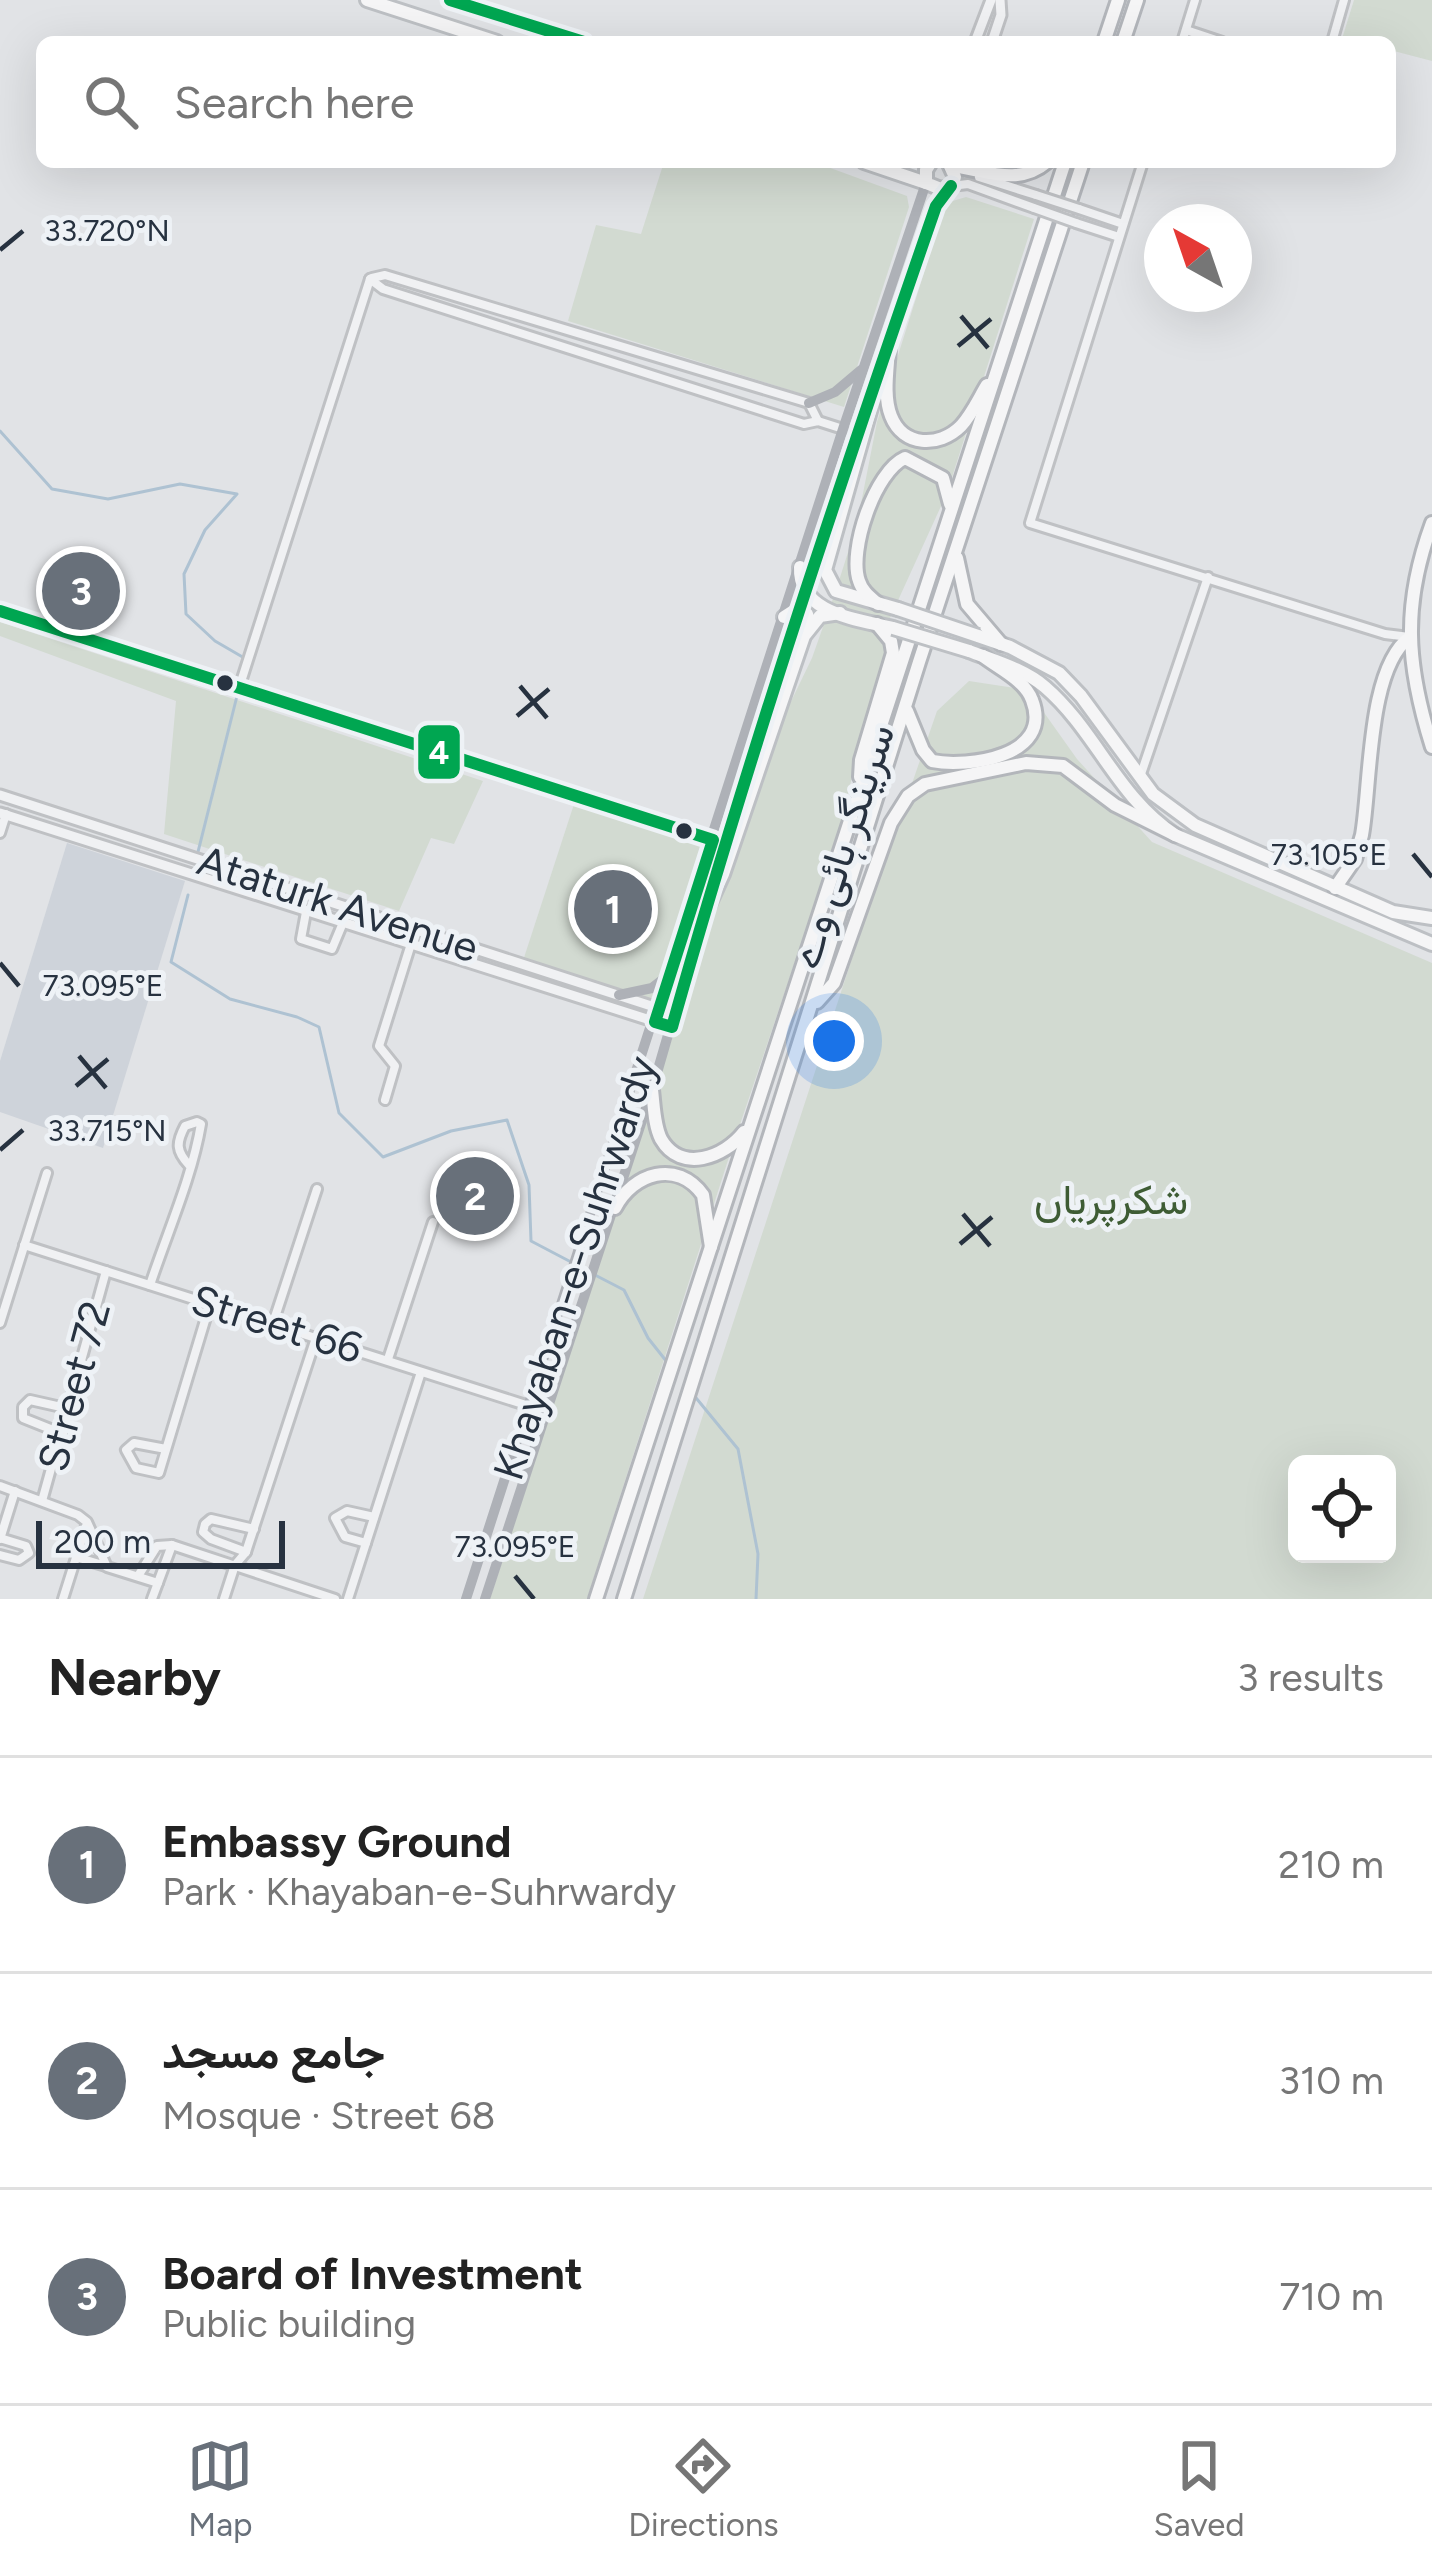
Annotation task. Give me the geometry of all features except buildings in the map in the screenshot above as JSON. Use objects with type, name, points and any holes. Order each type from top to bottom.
[{"type":"main road","points":[[367,0],[478,36]]},
{"type":"main road","points":[[450,0],[567,36]]},
{"type":"main road","points":[[1103,36],[1118,0]]},
{"type":"main road","points":[[1125,36],[1137,0]]},
{"type":"main road","points":[[882,168],[941,189],[951,186]]},
{"type":"main road","points":[[926,183],[927,168]]},
{"type":"main road","points":[[952,168],[951,186],[936,206],[823,554],[836,590],[1001,644],[1048,666],[1070,683],[1168,808],[1195,825],[1335,888],[1393,912],[1430,918]]},
{"type":"main road","points":[[969,168],[1016,176],[1040,168]]},
{"type":"main road","name":"سرینگر ہائی وے","points":[[596,1599],[1063,168]]},
{"type":"main road","name":"سرینگر ہائی وے","points":[[624,1599],[1081,168]]},
{"type":"main road","name":"Khayaban-e-Suhrwardy","points":[[466,1599],[926,183]]},
{"type":"main road","points":[[912,225],[928,230]]},
{"type":"main road","points":[[889,349],[891,418],[902,433],[918,442],[931,442],[962,425],[1000,360]]},
{"type":"main road","points":[[808,403],[836,392],[864,368]]},
{"type":"main road","points":[[878,604],[862,588],[855,560],[867,516],[889,467],[905,458],[931,469],[943,478],[950,511]]},
{"type":"main road","points":[[1432,523],[1409,608],[1410,637],[1432,747]]},
{"type":"main road","points":[[956,551],[967,604],[1001,644]]},
{"type":"main road","points":[[800,567],[801,586],[809,600],[976,654],[1046,688],[1140,808],[1175,835]]},
{"type":"main road","points":[[784,617],[798,608],[807,614],[810,625]]},
{"type":"main road","points":[[708,907],[810,625],[820,616],[840,613]]},
{"type":"main road","points":[[860,796],[861,760],[893,653],[891,640],[877,624]]},
{"type":"main road","name":"Khayaban-e-Suhrwardy","points":[[485,1599],[615,1208],[718,863],[794,633]]},
{"type":"main road","points":[[1335,888],[1358,849],[1385,678],[1394,653],[1410,637]]},
{"type":"main road","points":[[906,710],[932,761],[952,765],[1012,752],[1032,728],[1032,699],[1023,686],[976,654]]},
{"type":"main road","points":[[812,1008],[834,983],[892,823],[908,796],[925,784],[1026,763],[1063,766],[1114,805],[1175,835],[1428,941]]},
{"type":"main road","points":[[619,995],[652,988],[670,974]]},
{"type":"main road","points":[[652,1090],[658,1132],[680,1155],[709,1158],[723,1153],[753,1119]]},
{"type":"main road","points":[[615,1208],[626,1189],[646,1176],[680,1175],[703,1195],[711,1254]]},
{"type":"main road","points":[[563,1305],[578,1316]]},
{"type":"main road","points":[[650,1440],[646,1469],[610,1580],[616,1588],[623,1585],[677,1432]]},
{"type":"street","points":[[977,36],[995,0]]},
{"type":"street","points":[[994,36],[1001,15],[995,0]]},
{"type":"street","points":[[1184,36],[1195,0]]},
{"type":"street","points":[[1334,36],[1344,0]]},
{"type":"street","points":[[1186,30],[1204,36]]},
{"type":"street","points":[[960,168],[1123,224]]},
{"type":"street","points":[[1141,168],[1030,523],[1385,634],[1410,637]]},
{"type":"street","points":[[951,186],[968,184],[1118,237]]},
{"type":"street","points":[[370,279],[386,275],[808,403],[818,421]]},
{"type":"street","points":[[370,279],[383,289],[804,424],[818,421],[843,429]]},
{"type":"street","points":[[239,688],[370,279]]},
{"type":"street","points":[[543,340],[547,327]]},
{"type":"street","points":[[561,345],[566,331]]},
{"type":"street","points":[[1140,778],[1208,577]]},
{"type":"street","points":[[0,611],[713,840]]},
{"type":"street","name":"Ataturk Avenue","points":[[0,795],[676,1014]]},
{"type":"street","points":[[41,826],[46,810]]},
{"type":"street","points":[[0,832],[3,814]]},
{"type":"street","name":"Ataturk Avenue","points":[[3,814],[672,1028]]},
{"type":"street","points":[[306,912],[301,939],[332,949],[343,925]]},
{"type":"street","points":[[385,1100],[395,1066],[379,1046],[410,947]]},
{"type":"street","points":[[150,1285],[189,1165],[201,1124],[184,1126],[177,1143],[179,1155],[189,1165]]},
{"type":"street","points":[[0,1323],[47,1173]]},
{"type":"street","points":[[273,1323],[317,1189]]},
{"type":"street","points":[[388,1359],[433,1222]]},
{"type":"street","name":"Street 66","points":[[24,1245],[530,1406]]},
{"type":"street","name":"Street 72","points":[[42,1501],[106,1270]]},
{"type":"street","points":[[166,1449],[134,1443],[126,1450],[136,1468],[159,1473],[210,1304]]},
{"type":"street","points":[[224,1599],[235,1565],[246,1552],[316,1338]]},
{"type":"street","points":[[348,1599],[421,1372]]},
{"type":"street","points":[[63,1435],[30,1423],[23,1418],[23,1407],[30,1400],[70,1409]]},
{"type":"street","points":[[0,1486],[87,1522],[107,1567]]},
{"type":"street","points":[[0,1556],[20,1560],[29,1553],[26,1546],[0,1539],[15,1491]]},
{"type":"street","points":[[366,1543],[345,1537],[335,1518],[347,1510],[374,1517]]},
{"type":"street","points":[[246,1552],[211,1539],[203,1532],[205,1524],[222,1520],[254,1529]]},
{"type":"street","points":[[63,1599],[87,1522]]},
{"type":"street","points":[[138,1576],[157,1546],[172,1545],[334,1599]]},
{"type":"street","points":[[152,1599],[172,1545]]},
{"type":"street","points":[[76,1557],[158,1582]]},
{"type":"street","points":[[296,1599],[301,1586]]},
{"type":"shaded area","points":[[67,843],[185,881],[103,1148],[0,1112],[0,1061]]},
{"type":"green space","points":[[1354,0],[1432,0],[1432,61],[1396,52],[1396,36],[1343,36]]},
{"type":"green space","points":[[662,168],[830,168],[907,196],[909,207],[844,407],[568,321],[596,225],[641,234]]},
{"type":"green space","points":[[966,197],[1034,219],[947,493],[890,618],[886,657],[861,732],[843,820],[587,1599],[490,1599],[706,934],[784,716],[812,658],[836,590],[857,524],[877,422],[946,203]]},
{"type":"green space","points":[[0,622],[483,781],[454,844],[431,838],[399,911],[164,834],[176,701],[0,636]]},
{"type":"green space","name":"شکرپریاں","points":[[969,681],[1028,690],[1077,759],[1152,842],[1432,963],[1432,1599],[643,1599],[937,711]]},
{"type":"green space","points":[[575,801],[708,845],[651,1014],[519,973]]},
{"type":"waterway","points":[[0,431],[52,489],[108,499],[180,484],[237,494],[205,530],[184,574],[186,614],[215,641],[246,659]]},
{"type":"waterway","points":[[197,856],[238,692]]},
{"type":"waterway","points":[[188,895],[171,962],[230,999],[319,1027],[339,1113],[383,1157],[451,1131],[507,1120],[529,1185],[531,1241],[571,1262]]},
{"type":"waterway","points":[[595,1275],[624,1290],[648,1338],[667,1362]]},
{"type":"waterway","points":[[692,1393],[738,1449],[758,1554],[756,1599]]},
{"type":"tunnel","points":[[794,633],[818,556]]},
{"type":"transit line","name":"4","points":[[450,0],[565,36]]},
{"type":"transit line","name":"4","points":[[0,611],[713,840],[655,1022],[672,1027],[832,512],[936,206],[951,186]]},
{"type":"place","name":"Board of Investment","points":[[81,591]]},
{"type":"place","name":"Embassy Ground","points":[[613,909]]},
{"type":"place","name":"جامع مسجد","points":[[475,1196]]}]
